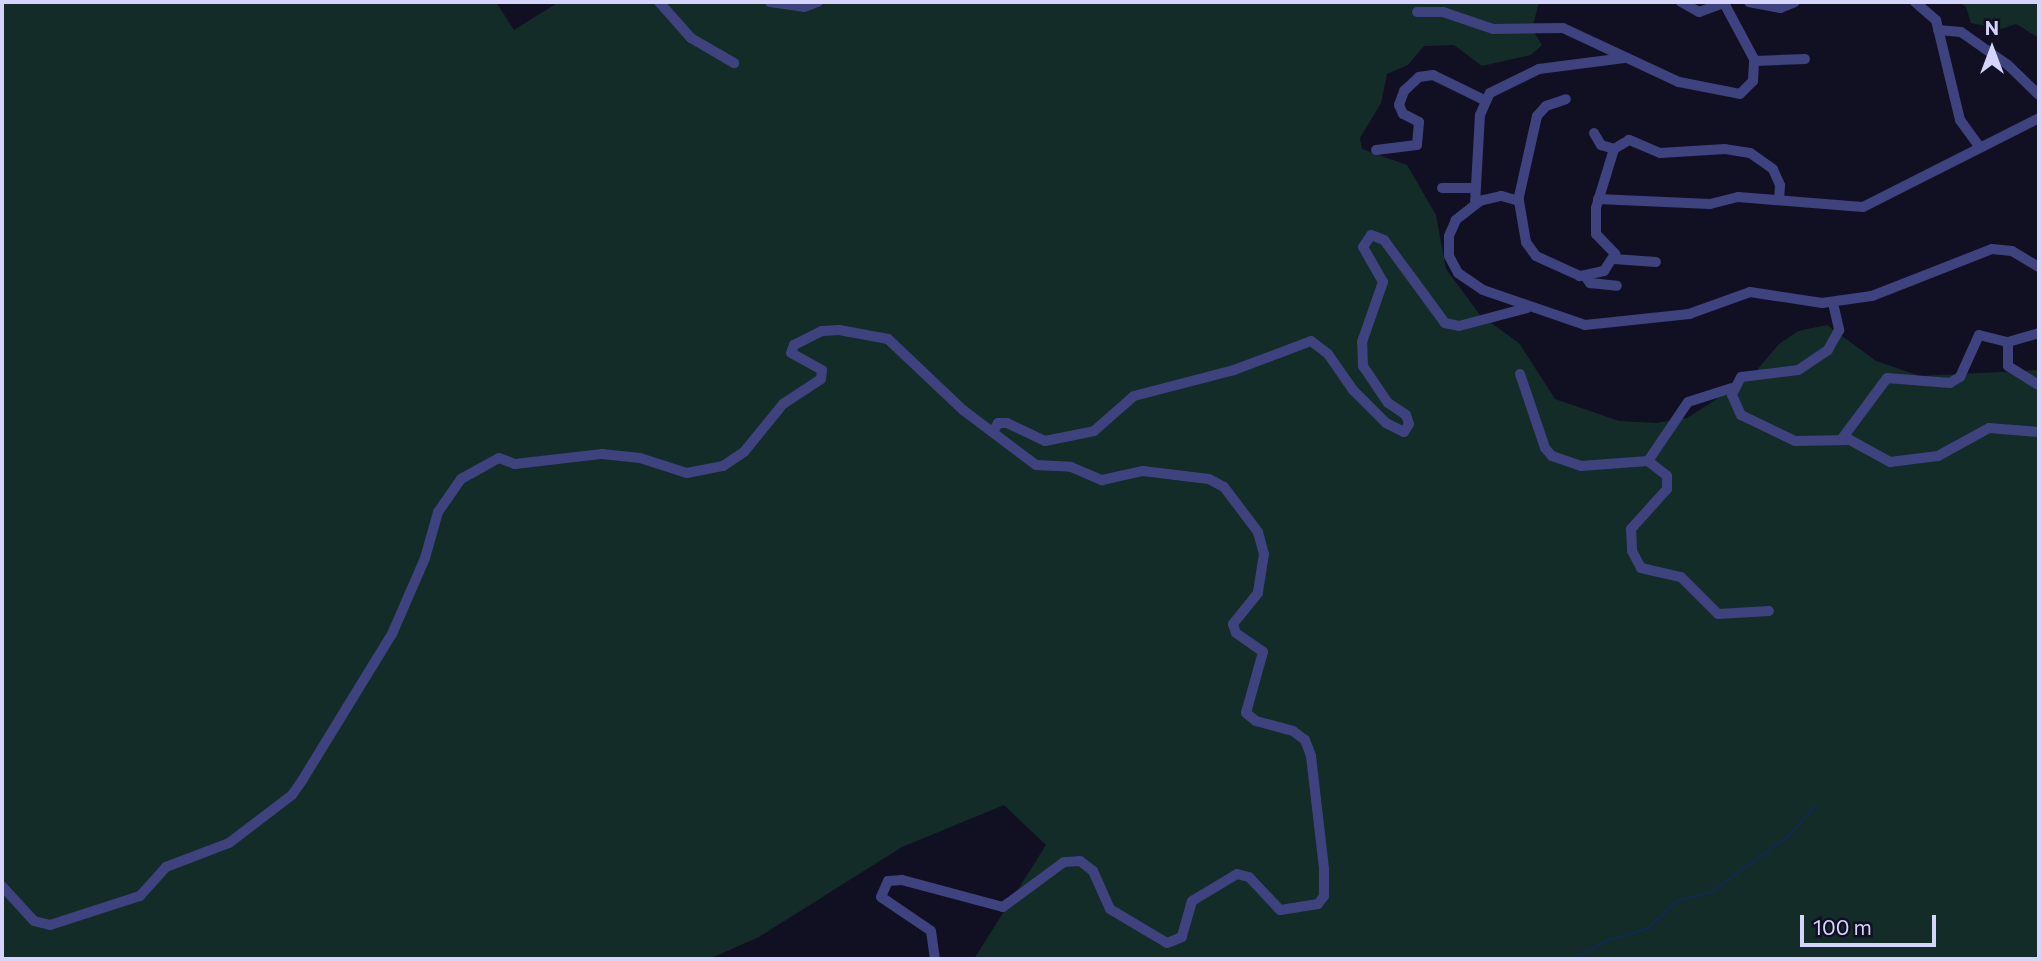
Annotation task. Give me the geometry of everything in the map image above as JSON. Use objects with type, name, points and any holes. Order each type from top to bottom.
[{"type":"street","points":[[659,2],[691,38],[734,63]]},
{"type":"street","points":[[770,2],[804,7],[818,2]]},
{"type":"street","points":[[1417,12],[1443,12],[1493,29],[1563,28],[1679,82],[1740,94],[1750,88],[1755,61],[1725,2],[1699,12],[1681,2]]},
{"type":"street","points":[[1749,2],[1780,8],[1796,2]]},
{"type":"street","points":[[1915,2],[1932,13],[1960,120],[1980,148]]},
{"type":"street","points":[[1938,30],[1961,32],[2008,65],[2039,95]]},
{"type":"street","points":[[1475,204],[1474,188],[1484,100],[1496,87],[1524,73],[1624,58]]},
{"type":"street","points":[[1755,61],[1805,59]]},
{"type":"street","points":[[1376,150],[1417,145],[1419,122],[1403,114],[1399,105],[1404,91],[1419,77],[1433,75],[1484,100]]},
{"type":"street","points":[[1566,99],[1546,106],[1537,116],[1518,201],[1525,242],[1536,256],[1585,276],[1590,283],[1617,286]]},
{"type":"street","points":[[1598,199],[1710,204],[1738,197],[1863,207],[2039,118]]},
{"type":"street","points":[[1594,133],[1601,145],[1614,149]]},
{"type":"street","points":[[1614,259],[1611,245],[1596,234],[1598,199],[1614,149],[1629,139],[1669,154],[1738,149],[1773,170],[1780,185],[1779,201]]},
{"type":"street","points":[[1442,188],[1474,188]]},
{"type":"street","points":[[1518,201],[1492,196],[1475,204],[1452,228],[1452,264],[1476,285],[1528,308],[1594,325],[1697,312],[1750,292],[1833,303],[1899,288],[1992,249],[2012,251],[2039,267]]},
{"type":"street","points":[[993,432],[1001,422],[1045,441],[1085,434],[1102,426],[1134,396],[1225,373],[1311,341],[1328,354],[1353,390],[1385,423],[1404,432],[1409,424],[1406,415],[1388,403],[1363,366],[1362,342],[1383,282],[1363,247],[1371,235],[1384,240],[1445,323],[1459,326],[1528,308]]},
{"type":"street","points":[[1585,276],[1604,271],[1614,259]]},
{"type":"street","points":[[1614,259],[1656,262]]},
{"type":"street","points":[[1648,461],[1688,402],[1732,388],[1749,374],[1789,373],[1823,354],[1839,330],[1833,303]]},
{"type":"street","points":[[2,886],[34,922],[50,925],[146,893],[161,870],[229,844],[292,795],[392,634],[444,500],[461,480],[495,459],[515,464],[603,454],[640,458],[687,473],[723,466],[744,452],[783,404],[821,379],[822,369],[791,353],[802,339],[822,331],[888,339],[963,411],[1036,465],[1071,467],[1102,480],[1143,471],[1209,479],[1224,486],[1242,505],[1258,532],[1264,554],[1258,593],[1233,624],[1236,634],[1263,652],[1245,708],[1256,721],[1293,731],[1310,747],[1324,896],[1311,907],[1280,909],[1249,877],[1237,874],[1192,901],[1182,937],[1167,943],[1110,909],[1093,871],[1080,861],[1064,862],[1003,907],[902,880],[888,881],[881,897],[931,931],[935,959]]},
{"type":"street","points":[[1840,440],[1887,378],[1950,383],[1963,372],[1975,338],[1983,334],[2008,342],[2039,333]]},
{"type":"street","points":[[2008,342],[2008,366],[2039,385]]},
{"type":"street","points":[[1520,374],[1536,410],[1545,448],[1552,456],[1581,466],[1648,461],[1667,476],[1669,484],[1631,529],[1632,551],[1641,568],[1681,577],[1718,614],[1769,611]]},
{"type":"street","points":[[1732,388],[1735,410],[1777,435],[1795,441],[1853,442],[1883,462],[1909,462],[1938,456],[1989,428],[2039,432]]},
{"type":"green space","points":[[2,2],[496,2],[514,30],[559,2],[1539,2],[1532,29],[1542,45],[1531,55],[1482,66],[1454,45],[1424,46],[1408,65],[1387,74],[1381,103],[1360,138],[1362,149],[1407,165],[1436,215],[1446,269],[1480,315],[1519,343],[1555,399],[1619,421],[1656,423],[1687,418],[1751,377],[1779,344],[1798,331],[1827,325],[1876,361],[1920,376],[2039,370],[2039,959],[974,959],[1046,845],[1004,805],[902,847],[759,937],[709,959],[2,959]]},
{"type":"green space","points":[[1959,2],[2039,2],[2039,38],[2016,24],[2001,29],[1971,23],[1966,7]]},
{"type":"waterway","points":[[1572,959],[1609,939],[1648,928],[1677,900],[1710,892],[1789,835],[1814,806]]}]
